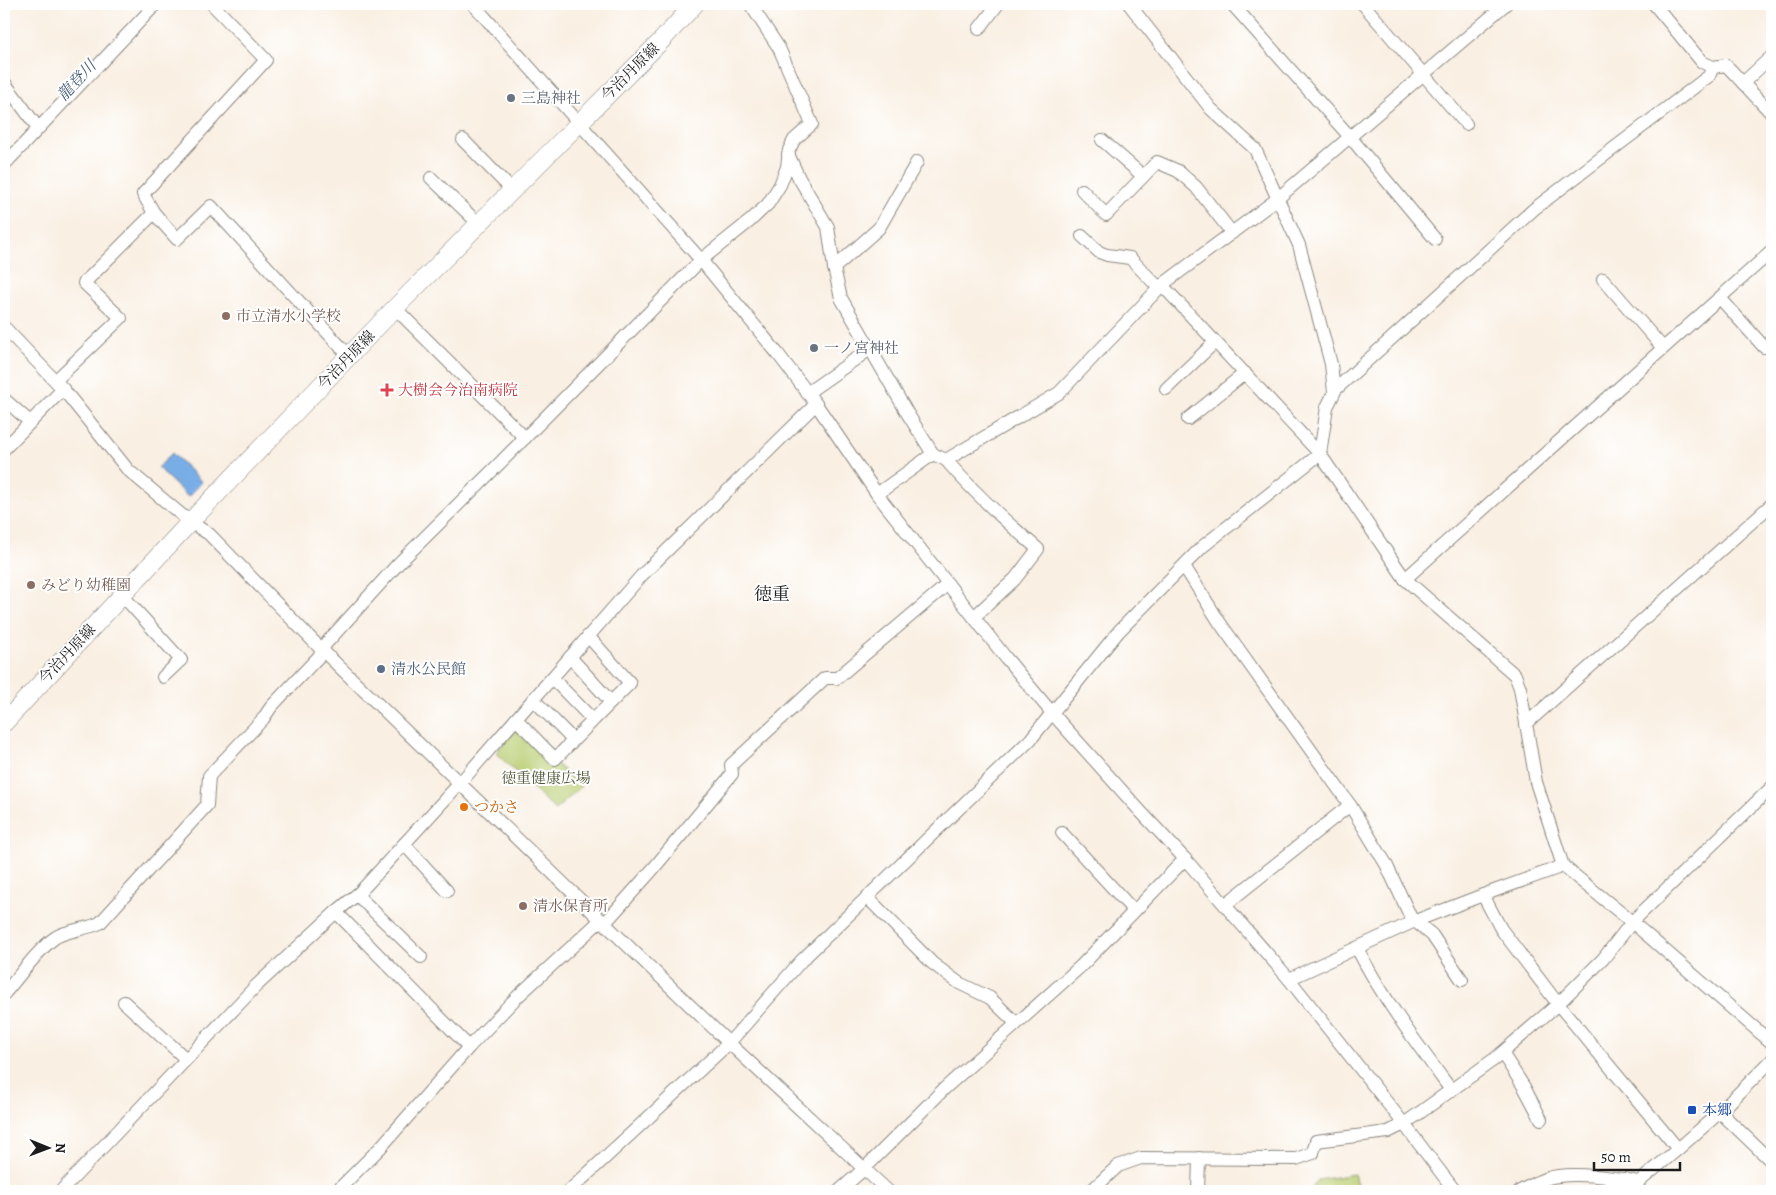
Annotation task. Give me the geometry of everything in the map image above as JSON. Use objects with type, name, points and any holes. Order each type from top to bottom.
[{"type":"main road","name":"今治丹原線","points":[[4,723],[190,522],[395,308],[660,42],[694,4]]},
{"type":"street","points":[[4,165],[156,4]]},
{"type":"street","points":[[212,4],[266,60],[143,194],[154,213],[177,240],[211,206],[350,357]]},
{"type":"street","points":[[473,4],[701,260],[807,392],[877,494],[974,617],[1052,713],[1226,904],[1289,978],[1455,1191]]},
{"type":"street","points":[[4,994],[52,940],[58,936],[100,923],[207,805],[209,776],[263,719],[271,707],[398,564],[701,260],[750,221],[768,204],[780,185],[787,167],[788,154],[794,140],[812,124],[779,48],[750,4]]},
{"type":"street","points":[[979,29],[998,4]]},
{"type":"street","points":[[1129,4],[1211,109],[1255,149],[1298,245],[1331,364],[1334,392]]},
{"type":"street","points":[[1232,4],[1351,138],[1435,239]]},
{"type":"street","points":[[1363,4],[1466,124]]},
{"type":"street","points":[[946,460],[1059,393],[1160,287],[1278,200],[1506,4]]},
{"type":"street","points":[[1654,4],[1702,62],[1713,67],[1726,64],[1772,114]]},
{"type":"street","points":[[1743,83],[1772,56]]},
{"type":"street","points":[[569,1191],[729,1043],[801,961],[1030,740],[1119,631],[1202,547],[1320,454],[1327,407],[1334,392],[1534,209],[1709,76],[1713,67]]},
{"type":"street","points":[[4,82],[38,128]]},
{"type":"street","points":[[463,140],[512,190]]},
{"type":"street","points":[[1102,140],[1143,176]]},
{"type":"street","points":[[788,154],[799,178],[828,227],[841,298],[933,454],[946,460],[970,488],[1038,549],[1014,579],[974,617]]},
{"type":"street","points":[[834,268],[879,228],[917,162]]},
{"type":"street","points":[[1082,190],[1106,215],[1157,162],[1178,171],[1196,187],[1232,233]]},
{"type":"street","points":[[431,178],[479,224]]},
{"type":"street","points":[[4,449],[30,422],[59,385],[121,318],[84,283],[154,213]]},
{"type":"street","points":[[1082,236],[1099,252],[1130,258],[1215,342],[1320,454],[1405,579],[1515,675],[1520,688],[1536,782],[1563,866],[1632,922],[1772,1043]]},
{"type":"street","points":[[1405,579],[1772,251]]},
{"type":"street","points":[[1603,279],[1663,348]]},
{"type":"street","points":[[1720,298],[1764,347]]},
{"type":"street","points":[[395,308],[525,438]]},
{"type":"street","points":[[4,327],[59,385],[128,470],[190,522],[208,534],[323,650],[729,1043],[888,1191]]},
{"type":"street","points":[[1166,389],[1215,342]]},
{"type":"street","points":[[807,392],[870,349]]},
{"type":"street","points":[[1188,419],[1245,373]]},
{"type":"street","points":[[4,399],[30,422]]},
{"type":"street","points":[[61,1191],[256,986],[357,895],[460,782],[642,575],[816,404]]},
{"type":"street","points":[[877,494],[933,454]]},
{"type":"street","points":[[1526,724],[1772,504]]},
{"type":"street","points":[[1184,566],[1220,624],[1350,805],[1386,864],[1414,922],[1432,935],[1462,980]]},
{"type":"street","points":[[337,1191],[380,1148],[469,1047],[517,997],[603,921],[653,869],[732,774],[731,765],[825,678],[837,678],[948,584]]},
{"type":"street","points":[[122,595],[181,660],[163,677]]},
{"type":"street","points":[[516,719],[554,759],[630,683],[588,636]]},
{"type":"street","points":[[570,657],[612,702]]},
{"type":"street","points":[[552,678],[593,720]]},
{"type":"street","points":[[533,699],[573,740]]},
{"type":"street","points":[[1091,1191],[1118,1166],[1141,1158],[1296,1159],[1312,1153],[1316,1141],[1388,1132],[1404,1124],[1502,1053],[1558,1004],[1603,959],[1632,922],[1772,787]]},
{"type":"street","points":[[1226,904],[1350,805]]},
{"type":"street","points":[[1062,833],[1134,911]]},
{"type":"street","points":[[404,844],[447,891]]},
{"type":"street","points":[[839,1191],[864,1169],[945,1088],[1081,966],[1185,859]]},
{"type":"street","points":[[1289,978],[1414,922],[1563,866]]},
{"type":"street","points":[[357,895],[421,957]]},
{"type":"street","points":[[1483,895],[1501,928],[1558,1004],[1678,1149]]},
{"type":"street","points":[[867,898],[932,963],[959,983],[990,998],[1016,1023]]},
{"type":"street","points":[[336,912],[469,1047]]},
{"type":"street","points":[[1357,948],[1395,1014],[1451,1090]]},
{"type":"street","points":[[124,1002],[186,1059]]},
{"type":"street","points":[[1502,1053],[1524,1087],[1541,1120]]},
{"type":"street","points":[[1520,1191],[1545,1179],[1563,1175],[1624,1179],[1639,1182],[1720,1112],[1772,1060]]},
{"type":"street","points":[[1720,1112],[1772,1162]]},
{"type":"street","points":[[1198,1191],[1199,1158]]},
{"type":"street","points":[[1610,1191],[1624,1179]]},
{"type":"green space","name":"徳重健康広場","points":[[514,730],[520,730],[581,787],[555,810],[496,753]]},
{"type":"green space","points":[[1354,1174],[1359,1191],[1310,1191],[1318,1180]]},
{"type":"water","points":[[172,453],[202,482],[188,497],[158,468]]},
{"type":"place","name":"三島神社","points":[[511,98]]},
{"type":"place","name":"市立清水小学校","points":[[226,316]]},
{"type":"place","name":"一ノ宮神社","points":[[814,348]]},
{"type":"place","name":"大樹会今治南病院","points":[[387,390]]},
{"type":"place","name":"みどり幼稚園","points":[[31,585]]},
{"type":"place","name":"清水公民館","points":[[381,669]]},
{"type":"place","name":"つかさ","points":[[464,807]]},
{"type":"place","name":"清水保育所","points":[[523,906]]},
{"type":"place","name":"本郷","points":[[1692,1110]]},
{"type":"district","name":"徳重","points":[[772,594]]},
{"type":"water label","name":"龍登川","points":[[76,80]]}]
